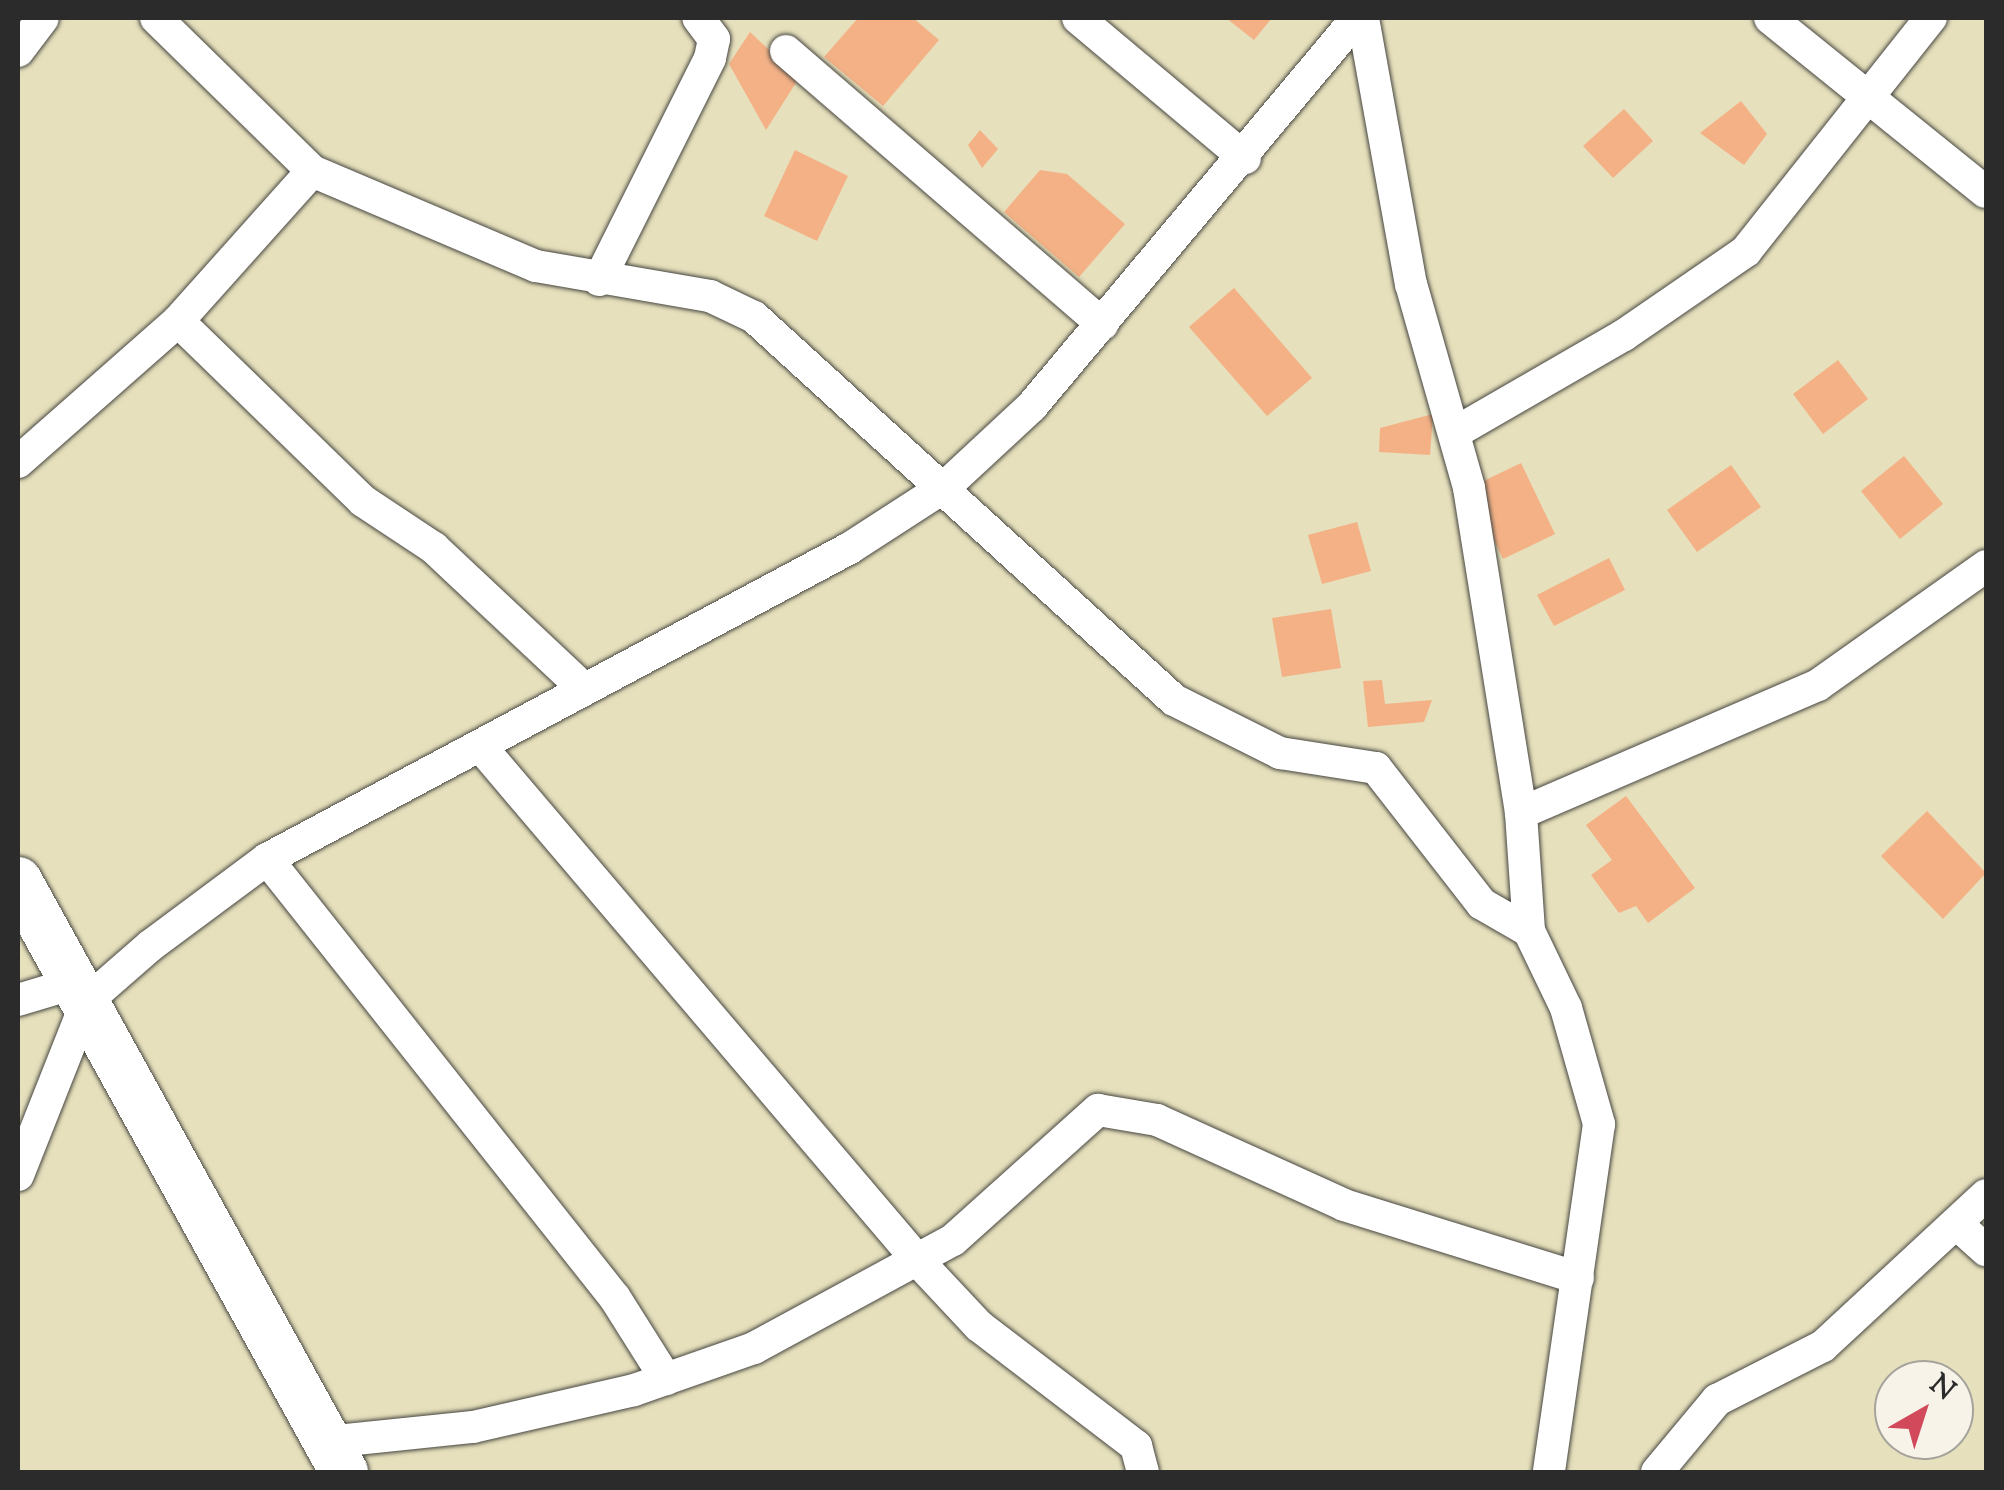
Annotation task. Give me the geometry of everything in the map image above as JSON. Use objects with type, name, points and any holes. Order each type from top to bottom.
[{"type":"street","points":[[18,51],[43,18]]},
{"type":"street","points":[[156,18],[312,171],[536,266],[599,280],[710,296],[754,317],[946,486],[1174,700],[1280,753],[1376,768],[1482,904],[1529,932]]},
{"type":"street","points":[[599,280],[710,58],[714,38],[698,18]]},
{"type":"street","points":[[1078,18],[1246,158]]},
{"type":"street","points":[[18,1000],[79,992],[266,859],[850,548],[946,486],[1102,324],[1246,158],[1360,18]]},
{"type":"street","points":[[1360,18],[1411,284],[1456,432],[1522,813],[1529,932],[1566,1008],[1599,1124],[1550,1472]]},
{"type":"street","points":[[1770,18],[1862,98],[1986,192]]},
{"type":"street","points":[[1456,432],[1746,251],[1862,98],[1931,18]]},
{"type":"street","points":[[786,51],[1102,324]]},
{"type":"street","points":[[18,462],[178,321],[312,171]]},
{"type":"street","points":[[178,321],[363,501],[434,548],[584,689]]},
{"type":"street","points":[[1522,813],[1818,685],[1986,566]]},
{"type":"street","points":[[481,747],[920,1263],[979,1326],[1136,1446],[1143,1472]]},
{"type":"street","points":[[266,859],[615,1298],[666,1379]]},
{"type":"street","points":[[18,880],[336,1457],[666,1379],[826,1316],[920,1263],[985,1217],[1076,1123],[1110,1110],[1196,1135],[1344,1205],[1578,1278]]},
{"type":"street","points":[[18,1174],[79,992]]},
{"type":"street","points":[[1656,1472],[1718,1400],[1823,1346],[1958,1226],[1986,1195]]},
{"type":"street","points":[[1958,1226],[1986,1250]]},
{"type":"building","points":[[858,18],[913,18],[939,40],[883,106],[824,57]]},
{"type":"building","points":[[1226,18],[1272,18],[1254,40]]},
{"type":"building","points":[[750,32],[799,78],[766,130],[729,64]]},
{"type":"building","points":[[1741,101],[1767,134],[1744,165],[1700,133]]},
{"type":"building","points":[[1624,109],[1653,141],[1613,178],[1583,146]]},
{"type":"building","points":[[980,130],[998,149],[982,168],[968,145]]},
{"type":"building","points":[[795,150],[848,176],[817,241],[764,216]]},
{"type":"building","points":[[1040,170],[1067,174],[1125,224],[1079,277],[1004,212]]},
{"type":"building","points":[[1234,288],[1312,378],[1267,416],[1189,327]]},
{"type":"building","points":[[1838,360],[1868,399],[1823,434],[1793,394]]},
{"type":"building","points":[[1433,414],[1430,455],[1379,452],[1380,428]]},
{"type":"building","points":[[1904,456],[1943,504],[1900,539],[1861,491]]},
{"type":"building","points":[[1521,463],[1555,534],[1503,559],[1469,488]]},
{"type":"building","points":[[1731,465],[1761,507],[1697,552],[1667,510]]},
{"type":"building","points":[[1357,522],[1371,571],[1322,584],[1308,535]]},
{"type":"building","points":[[1609,558],[1625,590],[1554,626],[1537,595]]},
{"type":"building","points":[[1331,609],[1341,668],[1282,677],[1272,618]]},
{"type":"building","points":[[1382,680],[1385,704],[1432,700],[1424,722],[1368,727],[1363,681]]},
{"type":"building","points":[[1626,796],[1695,888],[1648,923],[1636,906],[1619,913],[1591,875],[1612,860],[1586,825]]},
{"type":"building","points":[[1927,811],[1986,873],[1943,919],[1881,856]]}]
